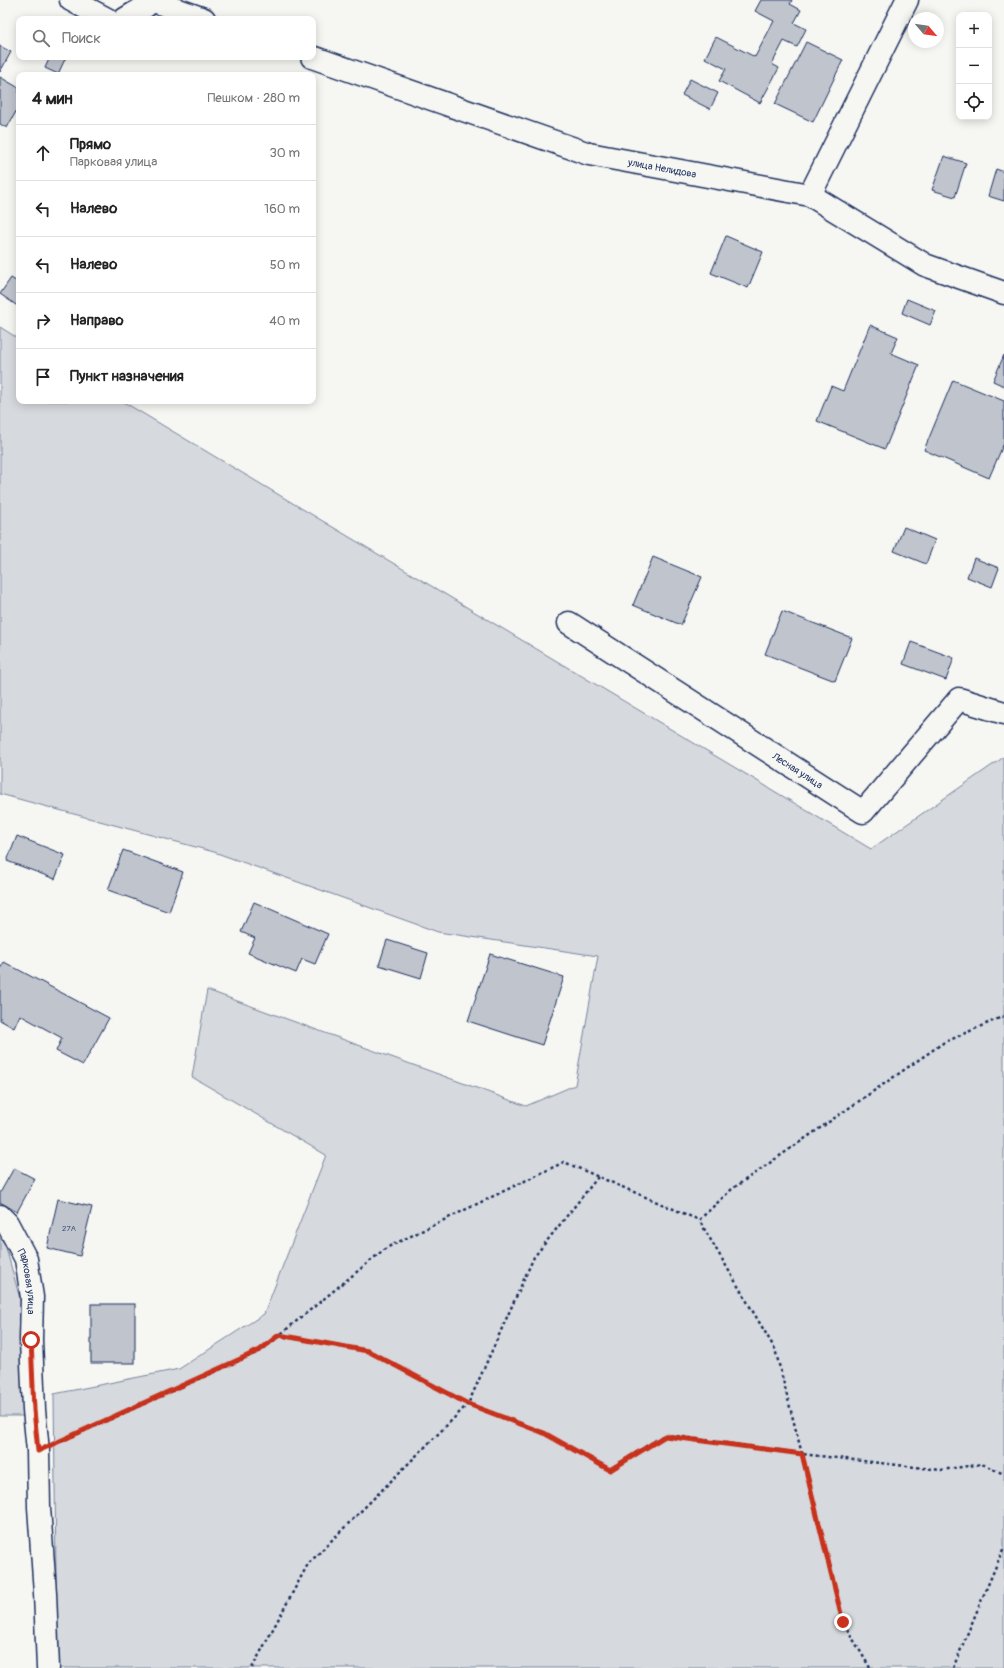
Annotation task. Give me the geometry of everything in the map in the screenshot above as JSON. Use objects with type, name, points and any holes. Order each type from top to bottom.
[{"type":"street","points":[[71,0],[101,16]]},
{"type":"street","points":[[130,16],[146,6],[150,0]]},
{"type":"street","points":[[157,0],[156,2],[195,16]]},
{"type":"street","points":[[810,196],[874,70],[907,0]]},
{"type":"street","name":"улица Нелидова","points":[[316,58],[589,154],[810,196],[925,264],[1004,293]]},
{"type":"street","name":"Лесная улица","points":[[569,623],[863,812],[959,699],[1004,713]]},
{"type":"street","name":"Парковая улица","points":[[0,1216],[7,1222],[26,1260],[31,1289],[34,1410],[38,1451],[39,1507],[48,1668]]},
{"type":"path","points":[[699,1220],[732,1188],[943,1043],[1004,1016]]},
{"type":"path","points":[[38,1451],[260,1350],[386,1248],[564,1162],[699,1220],[775,1349],[843,1622],[870,1668]]},
{"type":"path","points":[[252,1668],[308,1564],[468,1404],[534,1257],[598,1177]]},
{"type":"path","points":[[279,1335],[368,1351],[468,1404],[544,1433],[610,1470],[665,1436],[940,1470],[982,1464],[1004,1474]]},
{"type":"path","points":[[953,1668],[1004,1546]]},
{"type":"shaded area","points":[[0,327],[16,337],[16,404],[127,404],[871,849],[1004,757],[1004,1668],[57,1668],[54,1394],[179,1369],[264,1314],[326,1155],[192,1077],[207,990],[526,1106],[575,1085],[598,956],[438,932],[214,852],[0,794]]},
{"type":"shaded area","points":[[0,1238],[5,1244],[23,1310],[23,1416],[0,1416]]},
{"type":"building","points":[[761,0],[792,0],[790,4],[801,10],[794,23],[806,29],[797,47],[784,41],[772,64],[779,68],[760,103],[719,81],[726,69],[705,58],[716,37],[755,57],[774,21],[755,11]]},
{"type":"building","points":[[806,42],[843,60],[813,122],[775,104]]},
{"type":"building","points":[[0,46],[11,52],[0,72]]},
{"type":"building","points":[[49,60],[65,60],[59,72],[54,72],[45,68]]},
{"type":"building","points":[[0,77],[16,86],[16,112],[7,128],[0,124]]},
{"type":"building","points":[[690,79],[718,93],[710,109],[682,95]]},
{"type":"building","points":[[944,156],[966,163],[955,197],[932,190]]},
{"type":"building","points":[[996,169],[1004,172],[1004,201],[988,196]]},
{"type":"building","points":[[726,236],[763,252],[748,288],[711,273]]},
{"type":"building","points":[[11,278],[16,281],[16,305],[0,294]]},
{"type":"building","points":[[907,299],[936,311],[930,325],[902,313]]},
{"type":"building","points":[[870,325],[898,337],[891,353],[919,365],[885,449],[817,421],[831,386],[843,391]]},
{"type":"building","points":[[1004,355],[1004,386],[993,381]]},
{"type":"building","points":[[953,380],[1004,401],[1004,443],[989,478],[924,450]]},
{"type":"building","points":[[904,527],[935,540],[926,564],[894,551]]},
{"type":"building","points":[[653,557],[702,577],[681,625],[633,605]]},
{"type":"building","points":[[974,558],[999,568],[992,587],[967,577]]},
{"type":"building","points":[[782,611],[852,638],[835,681],[765,654]]},
{"type":"building","points":[[911,642],[954,658],[946,680],[903,664]]},
{"type":"building","points":[[17,836],[65,855],[55,879],[7,861]]},
{"type":"building","points":[[123,850],[183,872],[169,912],[108,890]]},
{"type":"building","points":[[254,902],[328,934],[315,964],[302,959],[296,973],[248,953],[255,938],[241,932]]},
{"type":"building","points":[[387,940],[428,953],[421,978],[379,965]]},
{"type":"building","points":[[490,954],[564,977],[542,1045],[468,1021]]},
{"type":"building","points":[[4,962],[109,1018],[83,1065],[56,1051],[62,1038],[20,1015],[14,1028],[0,1020],[0,969]]},
{"type":"building","points":[[14,1168],[35,1179],[17,1212],[0,1202],[0,1193]]},
{"type":"building","points":[[58,1199],[92,1207],[80,1256],[47,1248]]},
{"type":"building","points":[[91,1304],[135,1304],[135,1363],[91,1363]]},
{"type":"route","points":[[31,1340],[34,1410],[38,1451],[260,1350],[279,1335],[368,1351],[468,1404],[544,1433],[610,1470],[665,1436],[802,1454],[843,1622]]}]
